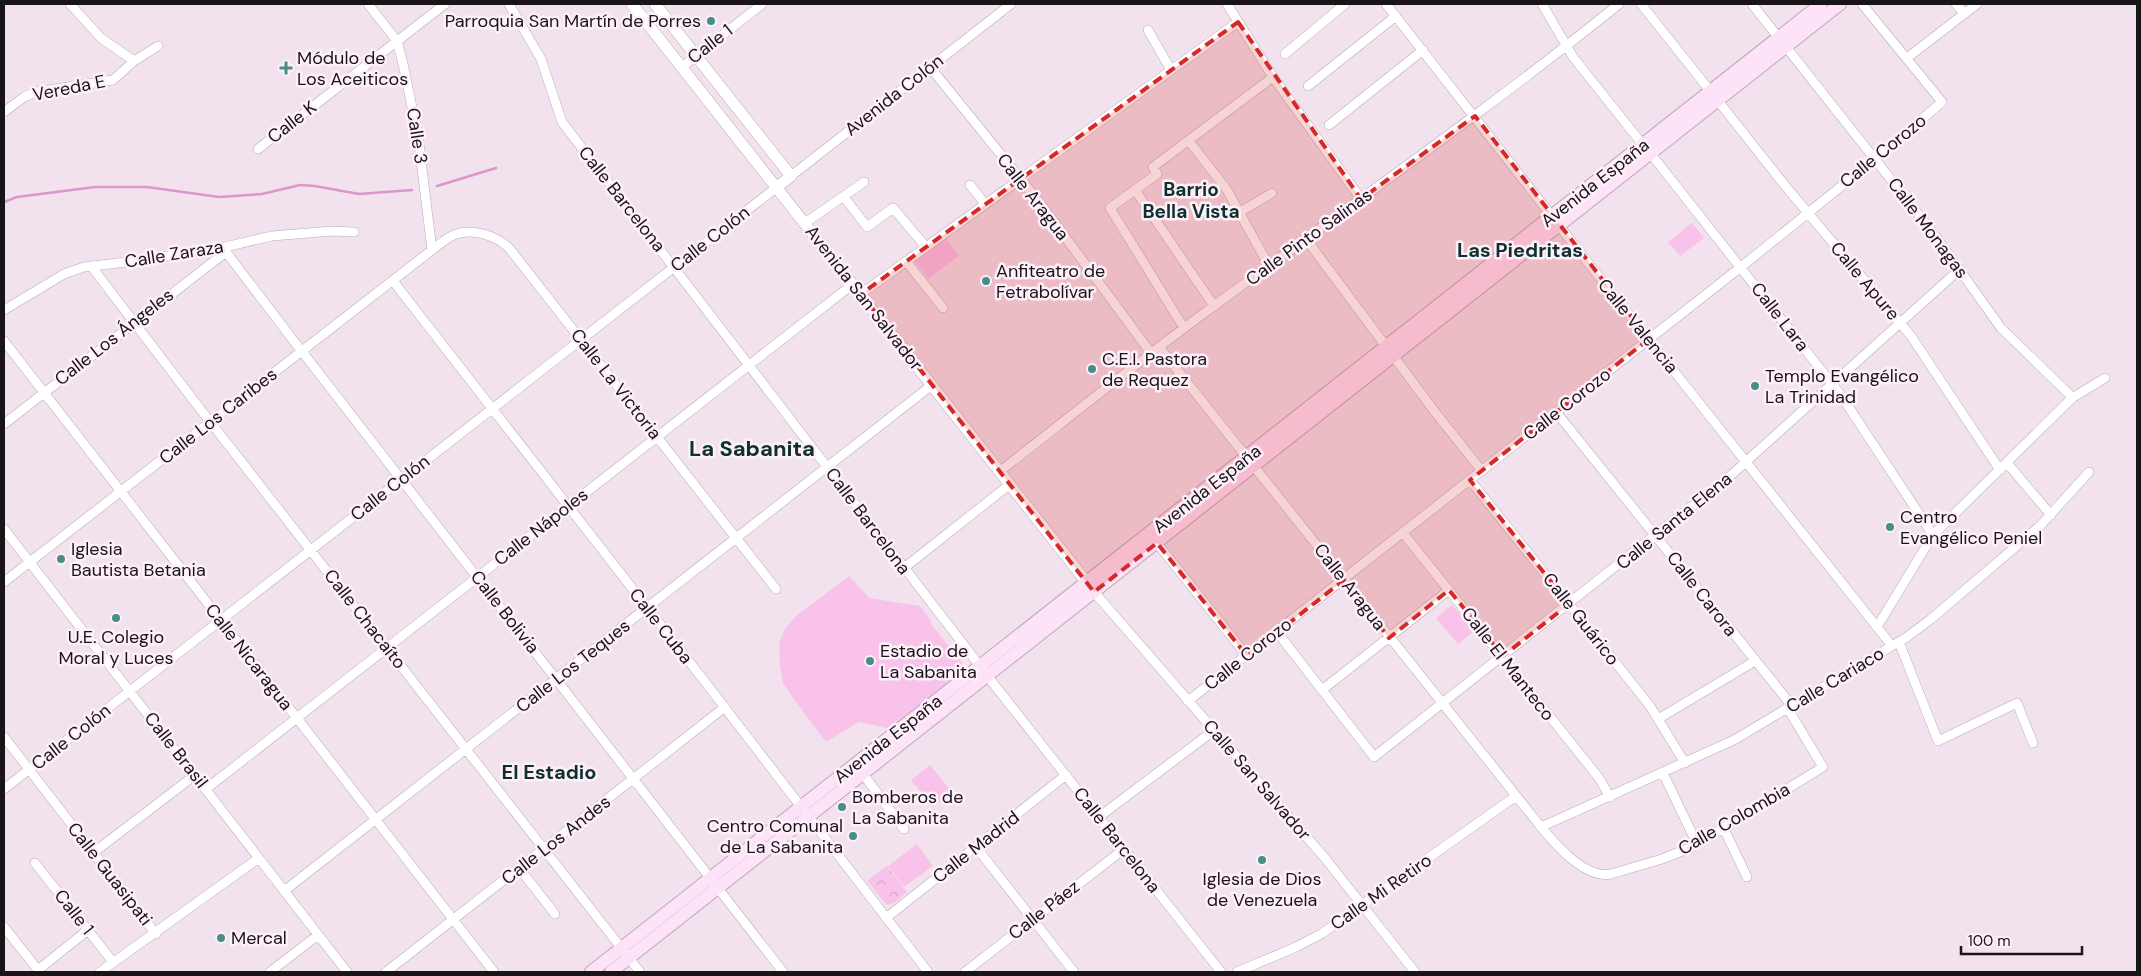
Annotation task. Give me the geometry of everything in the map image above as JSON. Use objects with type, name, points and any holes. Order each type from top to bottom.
[{"type":"main road","name":"Avenida España","points":[[1782,42],[1821,4]]},
{"type":"main road","name":"Avenida España","points":[[591,972],[625,953],[1782,42],[1840,4]]},
{"type":"main road","name":"Avenida España","points":[[1090,587],[1157,543],[1251,462]]},
{"type":"main road","name":"Avenida España","points":[[804,812],[863,774],[984,671]]},
{"type":"main road","name":"Avenida España","points":[[610,972],[625,953]]},
{"type":"street","points":[[70,4],[101,38],[134,61]]},
{"type":"street","name":"Calle 3","points":[[368,4],[397,41],[418,136],[432,250]]},
{"type":"street","name":"Calle K","points":[[258,149],[445,4]]},
{"type":"street","name":"Calle Barcelona","points":[[509,4],[541,59],[562,122],[904,568],[1221,972]]},
{"type":"street","name":"Avenida San Salvador","points":[[632,4],[1090,587]]},
{"type":"street","points":[[655,4],[791,176]]},
{"type":"street","name":"Calle 1","points":[[682,67],[762,4]]},
{"type":"street","name":"Avenida Colón","points":[[777,187],[1011,4]]},
{"type":"street","points":[[1227,4],[1273,77],[1361,199]]},
{"type":"street","points":[[1285,54],[1345,4]]},
{"type":"street","name":"Calle Valencia","points":[[1386,4],[1745,462],[1877,627],[1895,644],[1938,741],[2017,703],[2033,743]]},
{"type":"street","name":"Calle Lara","points":[[1542,4],[1566,47],[1833,384],[1933,535]]},
{"type":"street","name":"Calle Pinto Salinas","points":[[999,472],[1184,328],[1475,116],[1619,4]]},
{"type":"street","name":"Calle Apure","points":[[1641,4],[1807,212],[1900,322],[2000,470]]},
{"type":"street","name":"Calle Monagas","points":[[1752,4],[1960,269],[2001,328],[2073,398]]},
{"type":"street","points":[[1862,4],[1907,58],[1977,4]]},
{"type":"street","points":[[1956,4],[1964,13]]},
{"type":"street","points":[[1308,86],[1396,16]]},
{"type":"street","points":[[861,294],[1238,22]]},
{"type":"street","points":[[1148,30],[1171,70]]},
{"type":"street","name":"Vereda E","points":[[4,112],[24,97],[36,92],[108,82],[134,61],[158,46]]},
{"type":"street","points":[[1329,125],[1423,50]]},
{"type":"street","name":"Calle Corozo","points":[[1188,701],[1741,267],[1875,159],[1942,102],[1907,58]]},
{"type":"street","name":"Calle Aragua","points":[[930,67],[1020,179],[1151,353]]},
{"type":"street","points":[[1184,328],[1110,208],[1157,174],[1153,167],[1273,77]]},
{"type":"street","points":[[1189,140],[1227,190],[1269,266]]},
{"type":"street","points":[[805,223],[864,182]]},
{"type":"street","points":[[970,185],[985,204]]},
{"type":"street","name":"Calle Colón","points":[[4,789],[777,187]]},
{"type":"street","points":[[1135,190],[1214,306]]},
{"type":"street","points":[[1240,212],[1272,193]]},
{"type":"street","points":[[844,197],[867,227],[893,208],[926,247]]},
{"type":"street","name":"Calle Zaraza","points":[[4,310],[77,268],[225,250],[282,235],[332,231],[354,232]]},
{"type":"street","name":"Calle La Victoria","points":[[432,250],[457,234],[475,233],[494,237],[509,248],[776,589]]},
{"type":"street","points":[[1306,239],[1482,471]]},
{"type":"street","name":"Calle Los Ángeles","points":[[4,424],[225,250]]},
{"type":"street","name":"Calle Bolivia","points":[[225,250],[783,972]]},
{"type":"street","name":"Calle Los Caribes","points":[[4,582],[432,250]]},
{"type":"street","points":[[906,261],[943,308]]},
{"type":"street","name":"Calle Chacaíto","points":[[91,266],[210,422],[640,972]]},
{"type":"street","name":"Calle Santa Elena","points":[[1322,690],[1374,757],[1656,535],[1745,462],[1960,269]]},
{"type":"street","name":"Calle Cuba","points":[[393,282],[725,707],[928,972]]},
{"type":"street","name":"Calle Nápoles","points":[[206,789],[853,284]]},
{"type":"street","name":"Calle Nicaragua","points":[[4,341],[494,972]]},
{"type":"street","name":"Calle Aragua","points":[[1159,347],[1541,827]]},
{"type":"street","points":[[1877,627],[1933,535],[2073,398],[2105,378]]},
{"type":"street","name":"Calle Los Teques","points":[[284,891],[932,385]]},
{"type":"street","name":"Calle Carora","points":[[1556,412],[1656,535],[1790,707],[1823,768]]},
{"type":"street","points":[[2007,463],[2051,515]]},
{"type":"street","name":"Calle Cariaco","points":[[1541,827],[1734,740],[1895,644],[1931,619],[2051,515],[2089,472]]},
{"type":"street","name":"Calle Guárico","points":[[1470,480],[1658,719],[1685,763]]},
{"type":"street","points":[[904,568],[1009,485]]},
{"type":"street","name":"Calle Brasil","points":[[4,530],[347,972]]},
{"type":"street","name":"Calle El Manteco","points":[[1403,533],[1599,778],[1610,797]]},
{"type":"street","points":[[1157,543],[1246,656]]},
{"type":"street","name":"Calle San Salvador","points":[[1090,587],[1364,905],[1415,972]]},
{"type":"street","points":[[1277,632],[1322,690],[1449,590]]},
{"type":"street","points":[[1658,719],[1755,661]]},
{"type":"street","name":"Calle Los Andes","points":[[386,972],[725,707]]},
{"type":"street","points":[[1099,817],[1214,731]]},
{"type":"street","name":"Calle Guasipati","points":[[4,737],[156,934],[259,858]]},
{"type":"street","name":"Calle Colombia","points":[[1541,827],[1568,856],[1588,870],[1604,875],[1662,859],[1697,844],[1823,768]]},
{"type":"street","points":[[1663,773],[1697,844]]},
{"type":"street","points":[[863,774],[904,829]]},
{"type":"street","points":[[93,853],[195,775]]},
{"type":"street","name":"Calle Madrid","points":[[886,918],[1066,775]]},
{"type":"street","name":"Calle Mi Retiro","points":[[1237,972],[1309,941],[1364,905],[1516,796]]},
{"type":"street","points":[[1723,827],[1747,877]]},
{"type":"street","points":[[976,847],[1074,972]]},
{"type":"street","name":"Calle Páez","points":[[965,972],[1124,849]]},
{"type":"street","name":"Calle 1","points":[[35,863],[113,962]]},
{"type":"street","points":[[519,868],[555,914]]},
{"type":"street","points":[[4,927],[33,970],[46,964],[88,930]]},
{"type":"street","points":[[100,972],[156,934]]},
{"type":"street","points":[[270,972],[318,935]]},
{"type":"street","points":[[46,964],[52,972]]},
{"type":"highlighted area","points":[[1238,22],[1361,199],[1475,116],[1649,339],[1470,480],[1569,604],[1545,624],[1503,656],[1449,590],[1389,638],[1344,580],[1247,656],[1157,543],[1094,592],[861,294]]},
{"type":"green space","points":[[1692,223],[1704,238],[1680,256],[1668,242]]},
{"type":"green space","points":[[945,237],[959,256],[928,279],[914,260]]},
{"type":"green space","name":"Estadio de La Sabanita","points":[[849,576],[869,598],[920,606],[932,622],[930,623],[968,670],[891,729],[859,722],[826,742],[783,683],[779,643],[785,629],[797,615]]},
{"type":"green space","points":[[1452,605],[1474,631],[1458,644],[1436,618]]},
{"type":"green space","points":[[930,765],[952,792],[933,807],[911,780]]},
{"type":"green space","points":[[917,844],[933,866],[904,887],[888,866]]},
{"type":"green space","points":[[887,866],[907,892],[894,903],[887,905],[867,881]]},
{"type":"waterway","points":[[437,186],[496,168]]},
{"type":"waterway","points":[[4,202],[17,197],[95,187],[147,187],[219,197],[262,194],[300,185],[359,194],[412,190]]},
{"type":"place","name":"Parroquia San Martín de Porres","points":[[711,21]]},
{"type":"place","name":"Módulo de Los Aceiticos","points":[[286,68]]},
{"type":"place","name":"Anfiteatro de Fetrabolívar","points":[[986,281]]},
{"type":"place","name":"C.E.I. Pastora de Requez","points":[[1092,369]]},
{"type":"place","name":"Templo Evangélico La Trinidad","points":[[1755,386]]},
{"type":"place","name":"Centro Evangélico Peniel","points":[[1890,527]]},
{"type":"place","name":"Iglesia Bautista Betania","points":[[61,559]]},
{"type":"place","name":"U.E. Colegio Moral y Luces","points":[[116,618]]},
{"type":"place","name":"Estadio de La Sabanita","points":[[870,661]]},
{"type":"place","name":"Bomberos de La Sabanita","points":[[842,807]]},
{"type":"place","name":"Centro Comunal de La Sabanita","points":[[853,836]]},
{"type":"place","name":"Iglesia de Dios de Venezuela","points":[[1262,860]]},
{"type":"place","name":"Mercal","points":[[221,938]]},
{"type":"district","name":"Barrio Bella Vista","points":[[1191,200]]},
{"type":"district","name":"Las Piedritas","points":[[1520,250]]},
{"type":"district","name":"La Sabanita","points":[[752,448]]},
{"type":"district","name":"El Estadio","points":[[549,772]]}]
